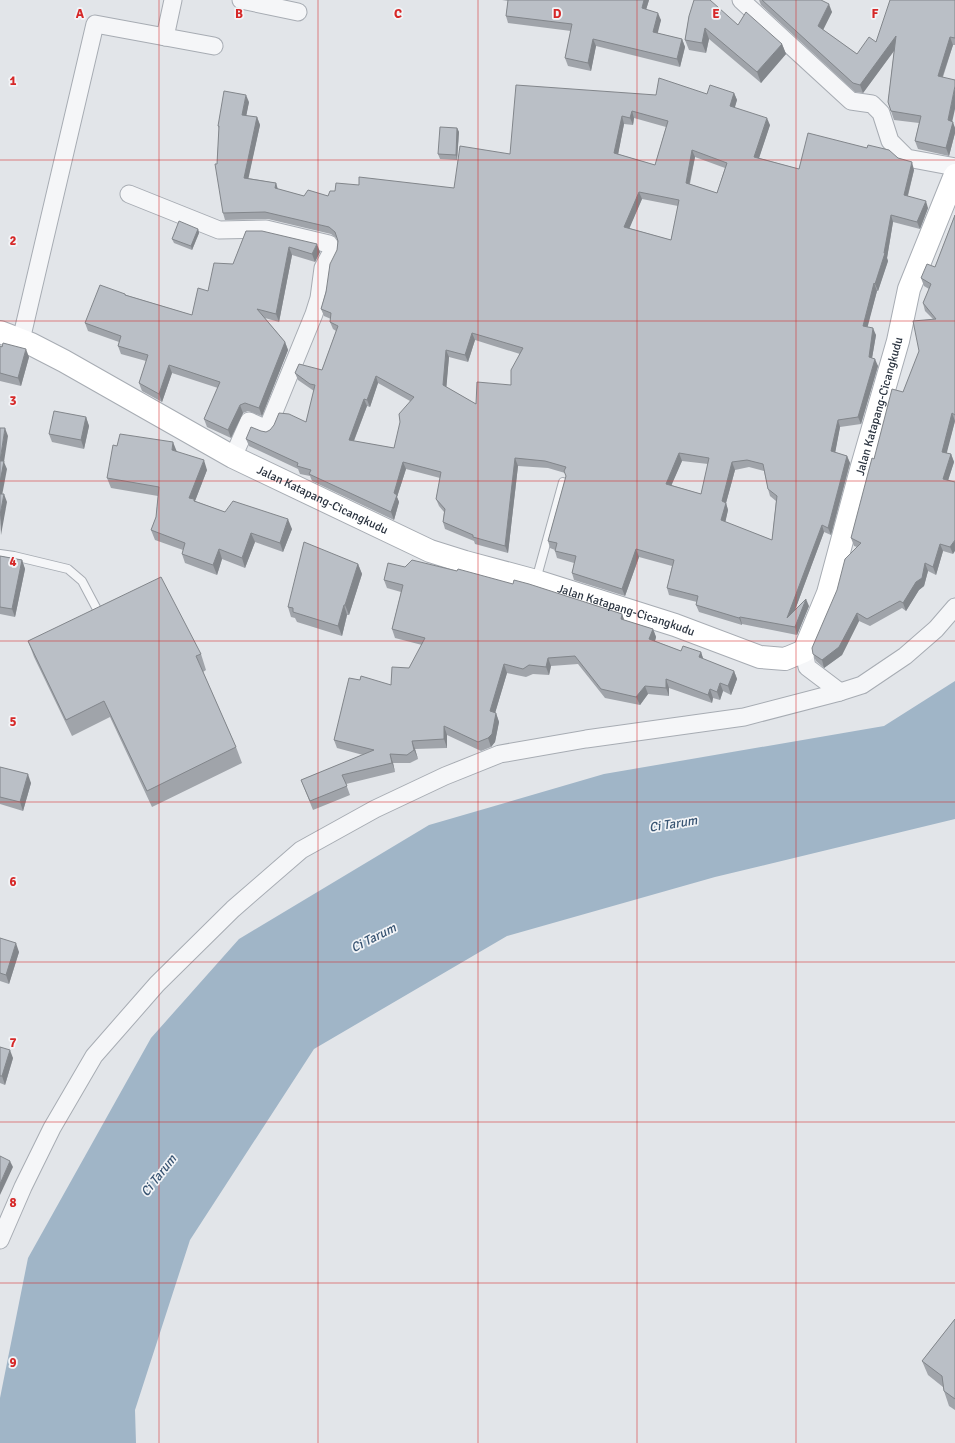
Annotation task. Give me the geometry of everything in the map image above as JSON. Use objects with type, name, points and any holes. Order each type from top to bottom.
[{"type":"street","points":[[165,37],[173,0]]},
{"type":"street","points":[[241,0],[298,12]]},
{"type":"street","points":[[741,0],[851,101],[872,104],[881,113],[890,141],[907,158],[955,167]]},
{"type":"street","points":[[21,340],[95,24],[214,46]]},
{"type":"street","name":"Jalan Katapang-Cicangkudu","points":[[0,332],[21,340],[64,361],[233,457],[430,551],[536,581],[675,624],[760,658],[785,658],[804,651],[828,593],[862,466],[898,341],[909,289],[955,175]]},
{"type":"street","points":[[129,194],[219,230],[266,229],[329,244],[331,248],[331,253],[323,268],[319,298],[314,314],[267,429],[249,421],[233,457]]},
{"type":"street","points":[[0,1240],[23,1187],[52,1128],[94,1056],[157,984],[232,909],[301,850],[382,805],[445,776],[500,754],[744,717],[862,685],[905,656],[936,629],[955,607]]},
{"type":"street","points":[[804,651],[807,667],[840,692]]},
{"type":"lane","points":[[536,581],[563,482]]},
{"type":"lane","points":[[0,554],[68,569],[82,581],[100,614]]},
{"type":"water","name":"Ci Tarum","points":[[955,681],[955,819],[715,877],[507,936],[314,1049],[190,1240],[135,1410],[136,1443],[0,1443],[0,1398],[28,1258],[151,1038],[239,939],[429,825],[604,774],[884,726]]},
{"type":"building","points":[[508,0],[644,0],[642,8],[658,13],[653,32],[682,39],[677,59],[593,39],[588,63],[565,58],[572,24],[506,16]]},
{"type":"building","points":[[694,0],[710,0],[738,25],[746,12],[782,44],[757,72],[705,28],[702,43],[685,40],[689,16]]},
{"type":"building","points":[[762,0],[821,0],[829,4],[818,26],[857,54],[869,37],[876,42],[890,0],[955,0],[955,38],[950,37],[938,76],[955,80],[948,120],[953,122],[946,148],[915,141],[921,116],[891,111],[888,102],[896,36],[860,85],[853,83]]},
{"type":"building","points":[[659,78],[707,94],[710,85],[734,93],[730,106],[767,118],[754,157],[799,169],[808,133],[867,148],[868,145],[889,150],[898,158],[912,162],[904,195],[926,201],[917,222],[891,215],[885,253],[875,284],[874,283],[863,326],[873,328],[869,357],[875,359],[858,417],[838,420],[831,451],[847,456],[828,528],[822,525],[787,618],[806,599],[795,627],[739,618],[696,605],[698,596],[667,588],[674,560],[636,549],[622,589],[572,573],[576,556],[555,551],[557,543],[548,541],[566,476],[564,471],[566,467],[545,461],[515,458],[505,546],[473,537],[473,535],[443,522],[445,509],[436,499],[441,472],[403,462],[394,493],[397,495],[391,512],[309,474],[311,470],[297,466],[298,463],[246,439],[251,427],[266,432],[270,430],[279,413],[289,414],[306,422],[315,385],[310,384],[295,373],[299,364],[322,370],[338,326],[330,322],[331,313],[321,309],[326,292],[330,264],[337,250],[338,241],[335,232],[329,227],[265,212],[223,213],[215,164],[217,164],[218,126],[224,91],[246,95],[242,115],[257,117],[244,178],[276,183],[275,188],[304,196],[308,190],[328,196],[330,191],[335,191],[336,183],[359,185],[359,177],[454,188],[460,146],[510,154],[516,85],[656,95]],"holes":[[[632,111],[668,121],[655,165],[614,153],[622,116],[630,118]],[[692,150],[727,163],[717,193],[686,183]],[[639,192],[679,200],[671,240],[624,227]],[[472,333],[523,348],[511,370],[511,385],[477,382],[476,404],[443,385],[446,350],[465,355]],[[376,376],[414,397],[399,414],[400,422],[394,448],[349,440],[364,399],[367,400]],[[679,453],[709,458],[701,494],[666,484]],[[747,460],[763,464],[768,489],[777,496],[772,540],[721,520],[726,503],[722,501],[732,462]]]},
{"type":"building","points":[[440,127],[457,128],[456,155],[438,154]]},
{"type":"building","points":[[955,215],[955,415],[952,413],[942,452],[951,454],[943,479],[955,482],[955,540],[950,547],[940,544],[933,567],[925,563],[922,578],[916,582],[903,603],[900,601],[867,619],[857,613],[839,647],[822,660],[813,654],[812,648],[837,590],[845,559],[861,543],[851,538],[872,458],[874,459],[892,389],[903,392],[919,351],[913,321],[936,319],[923,303],[931,284],[921,278],[927,264],[935,267]]},
{"type":"building","points":[[179,221],[198,229],[191,246],[172,239]]},
{"type":"building","points":[[246,231],[262,231],[317,244],[312,254],[289,247],[276,314],[257,309],[285,342],[259,408],[245,403],[240,405],[228,430],[204,419],[220,382],[169,365],[159,394],[139,383],[148,355],[118,346],[121,336],[85,323],[100,285],[125,295],[192,315],[198,288],[208,291],[214,263],[233,264]]},
{"type":"building","points":[[3,343],[26,349],[18,378],[0,373],[0,346],[2,347]]},
{"type":"building","points":[[54,411],[86,417],[81,440],[49,434]]},
{"type":"building","points":[[0,428],[5,428],[0,461]]},
{"type":"building","points":[[120,434],[173,442],[172,450],[204,460],[189,498],[225,512],[233,501],[288,519],[280,543],[251,533],[242,558],[219,549],[213,565],[182,554],[185,543],[151,530],[156,517],[159,487],[107,478],[113,445],[117,446]]},
{"type":"building","points":[[0,461],[4,461],[0,482]]},
{"type":"building","points":[[0,494],[4,494],[0,515]]},
{"type":"building","points":[[304,542],[358,564],[338,626],[293,612],[293,608],[288,607]]},
{"type":"building","points":[[0,556],[22,560],[12,609],[0,607]]},
{"type":"building","points":[[412,560],[457,571],[458,569],[513,584],[514,580],[622,614],[621,619],[653,629],[649,639],[681,651],[683,646],[701,652],[699,657],[734,671],[728,686],[720,683],[717,692],[710,689],[708,695],[666,679],[666,688],[645,686],[636,697],[601,689],[575,656],[548,658],[546,667],[529,665],[523,669],[504,664],[490,711],[496,713],[492,734],[488,738],[478,742],[444,726],[444,739],[412,741],[414,750],[407,755],[390,754],[392,763],[342,775],[347,786],[310,801],[301,780],[374,750],[334,740],[349,678],[360,680],[361,676],[391,685],[392,667],[409,668],[425,638],[392,629],[403,585],[384,580],[388,563],[405,567]]},
{"type":"building","points":[[161,577],[201,654],[196,656],[236,747],[147,791],[104,701],[66,720],[28,641]]},
{"type":"building","points":[[0,767],[28,774],[20,802],[0,797]]},
{"type":"building","points":[[0,938],[16,943],[6,975],[0,973]]},
{"type":"building","points":[[0,1047],[10,1050],[2,1076],[0,1076]]},
{"type":"building","points":[[0,1156],[10,1161],[0,1184]]},
{"type":"building","points":[[955,1319],[955,1399],[944,1391],[942,1376],[922,1361]]}]
